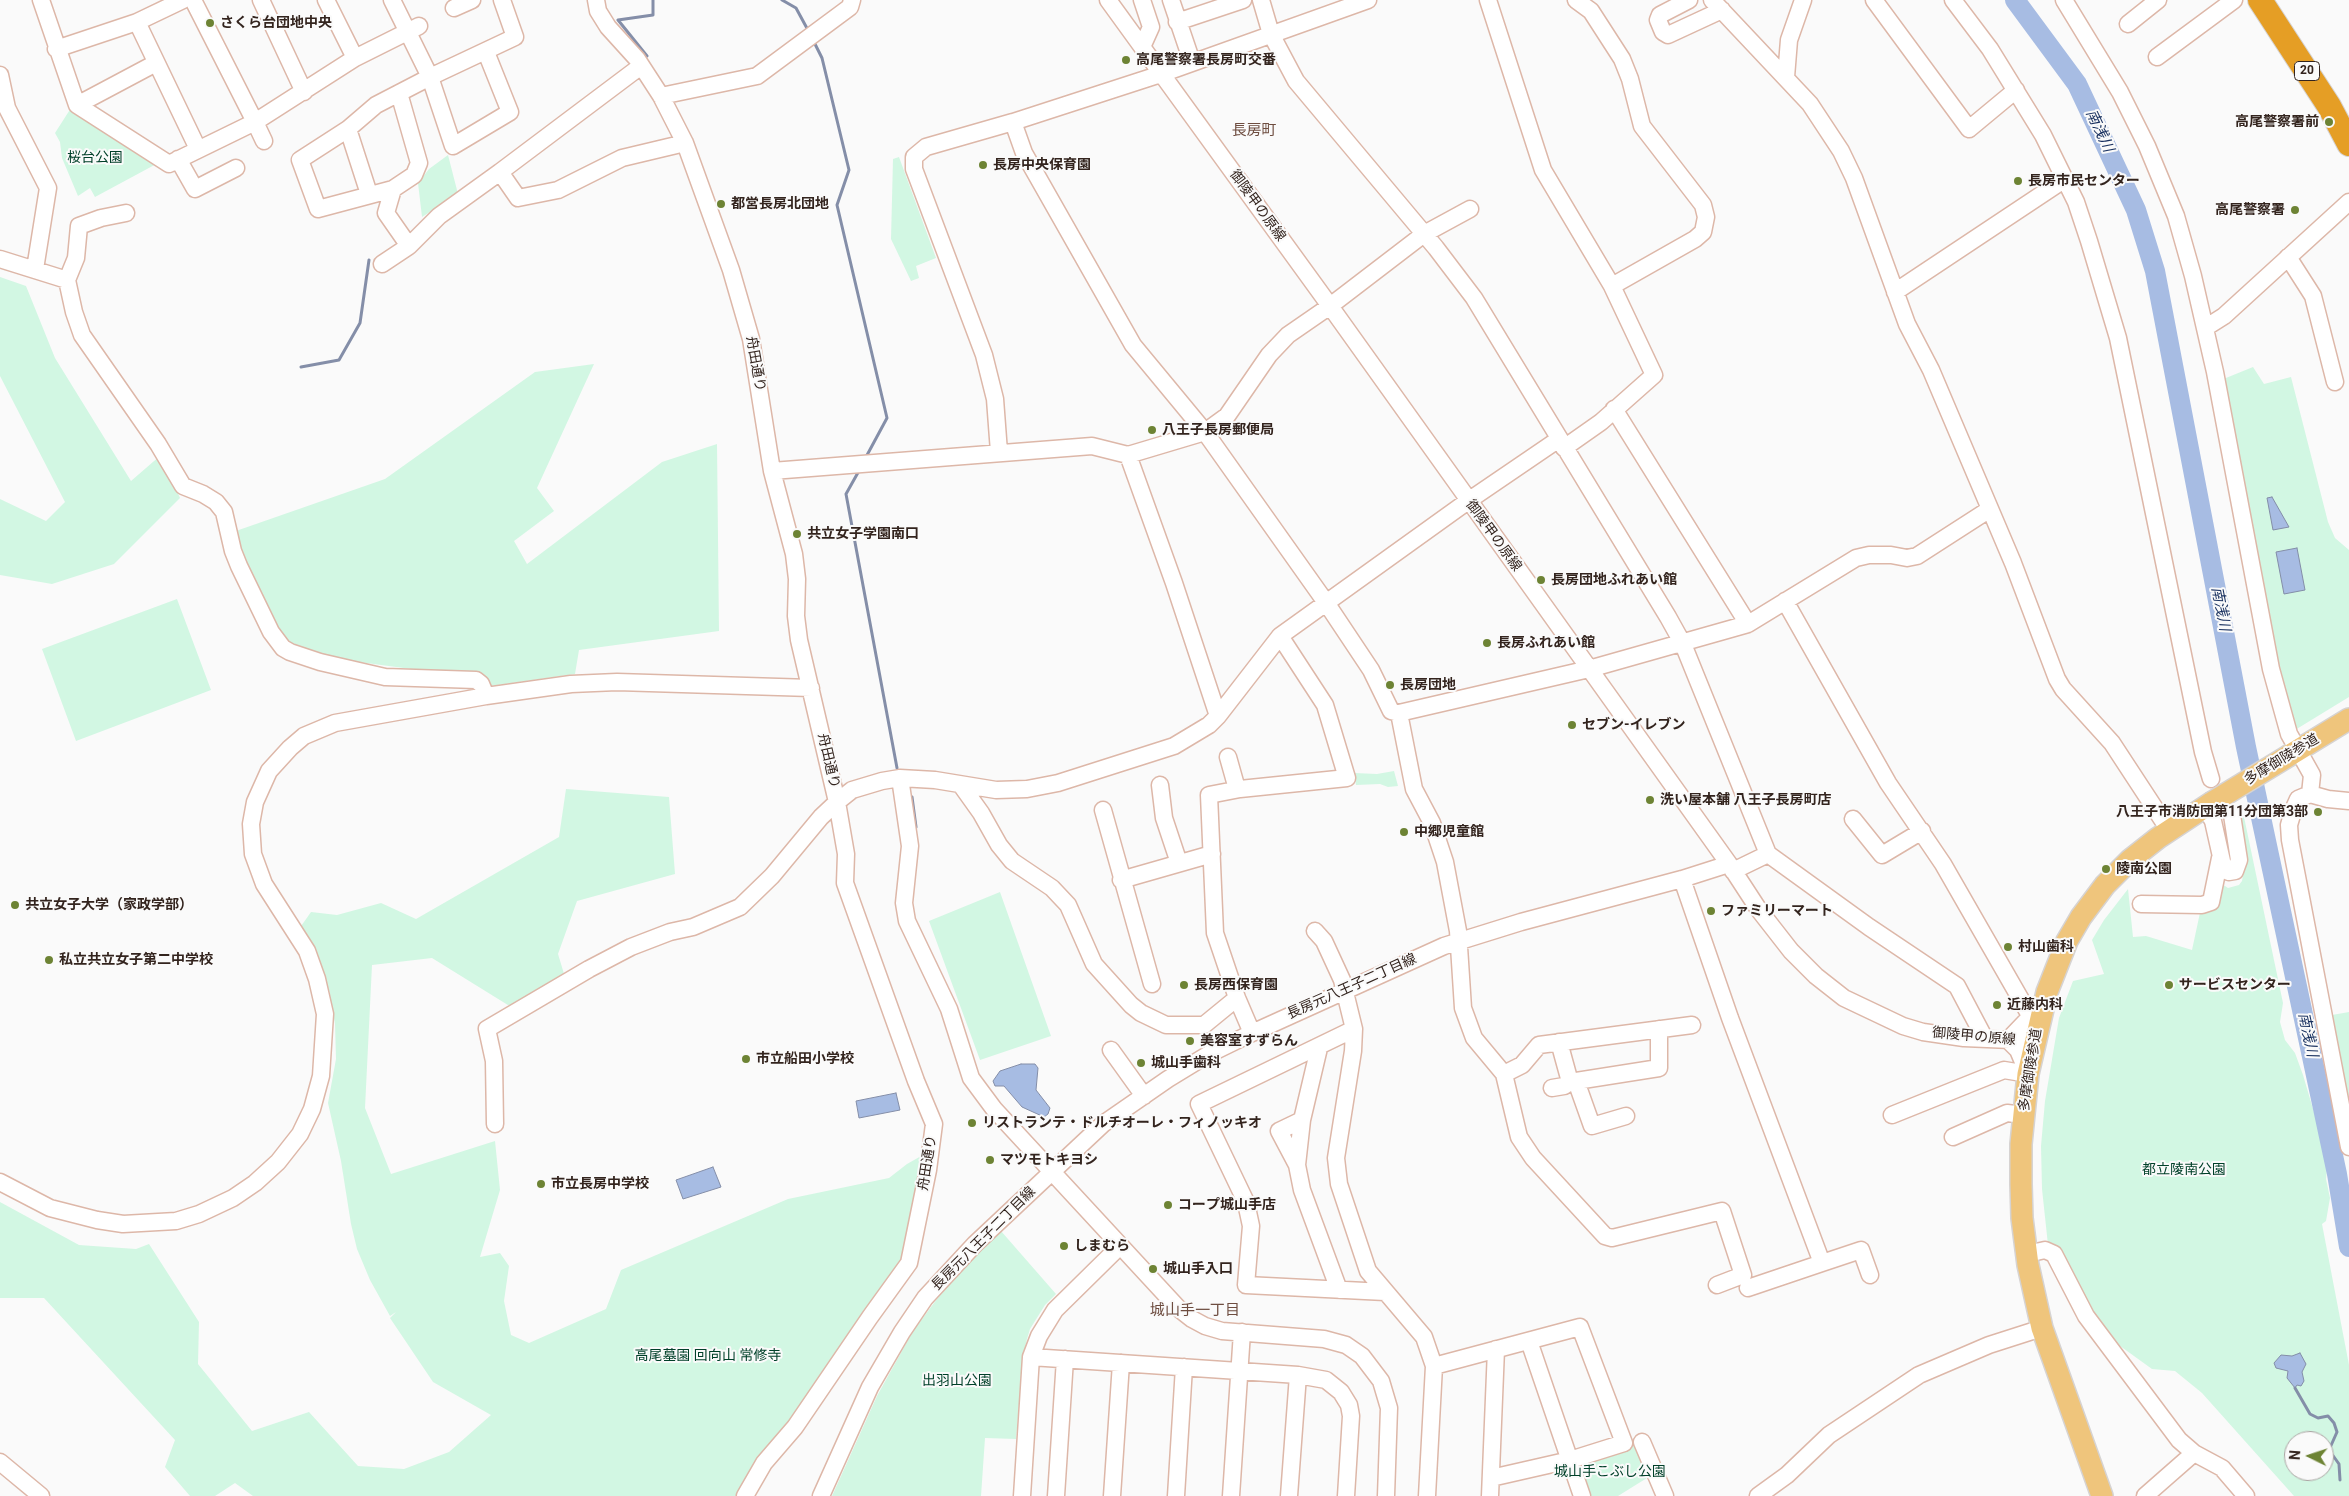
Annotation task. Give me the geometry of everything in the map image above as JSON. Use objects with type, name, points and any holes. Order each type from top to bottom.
[{"type":"highway","name":"20","points":[[2260,0],[2329,106],[2349,144]]},
{"type":"main road","name":"多摩御陵参道","points":[[2102,1496],[2042,1328],[2027,1254],[2022,1218],[2021,1184],[2024,1115],[2028,1074],[2034,1041],[2035,1017],[2067,941],[2088,907],[2122,867],[2169,830],[2349,719]]},
{"type":"street","points":[[41,0],[56,49],[77,105],[168,164],[255,122],[355,58],[413,29]]},
{"type":"street","points":[[56,49],[137,22],[183,0]]},
{"type":"street","points":[[193,0],[264,140]]},
{"type":"street","points":[[261,0],[304,92]]},
{"type":"street","points":[[326,0],[355,58]]},
{"type":"street","points":[[392,0],[413,29],[452,146],[510,112],[486,52]]},
{"type":"street","points":[[454,8],[472,0]]},
{"type":"street","points":[[398,94],[419,163],[414,175],[393,189],[318,209],[300,160],[348,129],[376,105],[430,77],[515,37],[502,0]]},
{"type":"street","name":"舟田通り","points":[[596,0],[598,11],[608,27],[642,66],[661,96],[685,144],[731,270],[751,340],[772,471],[794,554],[797,579],[796,616],[846,854],[845,882],[913,1074],[934,1124],[934,1134],[910,1263],[870,1317],[795,1428],[764,1463],[745,1496]]},
{"type":"street","points":[[661,96],[757,76],[850,7],[852,0]]},
{"type":"street","name":"御陵甲の原線","points":[[1108,0],[1330,306],[1731,867],[1759,910],[1791,951],[1816,976],[1844,998],[1903,1026],[1940,1035],[2034,1041]]},
{"type":"street","points":[[1142,0],[1151,27],[1142,47]]},
{"type":"street","points":[[1171,0],[1192,62]]},
{"type":"street","points":[[1177,22],[1243,0]]},
{"type":"street","points":[[1261,0],[1271,34],[1296,81],[1424,234],[1474,298],[1668,617],[1682,644],[1768,854],[1869,927],[1958,986],[1985,1039]]},
{"type":"street","points":[[1000,452],[995,399],[984,355],[914,169],[914,157],[926,147],[1013,122],[1161,74],[1368,0]]},
{"type":"street","points":[[495,1124],[494,1061],[487,1029],[588,969],[632,947],[670,932],[693,927],[740,907],[772,876],[836,802],[852,790],[900,778],[935,780],[996,790],[1027,789],[1058,783],[1174,746],[1209,725],[1218,716],[1280,636],[1468,501],[1601,422],[1654,375],[1612,286],[1543,170],[1488,0]]},
{"type":"street","points":[[1576,0],[1590,11],[1622,59],[1630,80],[1642,126],[1703,205],[1706,217],[1703,232],[1695,239],[1612,286]]},
{"type":"street","points":[[1689,0],[1660,15],[1658,20],[1663,32],[1668,35],[1718,5],[1810,104],[1846,161],[1854,178],[1907,324],[1931,370],[2013,563],[2057,679],[2063,689],[2116,748],[2169,830]]},
{"type":"street","points":[[1786,77],[1789,40],[1803,0]]},
{"type":"street","points":[[1874,0],[1969,129],[2016,90]]},
{"type":"street","points":[[1953,0],[1990,49],[2016,90],[2043,135],[2076,202],[2112,314],[2149,479],[2203,752],[2211,779]]},
{"type":"street","points":[[2064,0],[2120,92],[2162,179],[2185,247],[2223,413],[2269,660],[2294,752],[2311,770],[2313,780],[2310,794]]},
{"type":"street","points":[[2128,24],[2158,0]]},
{"type":"street","points":[[2157,57],[2234,0]]},
{"type":"street","points":[[137,22],[198,149]]},
{"type":"street","points":[[77,105],[156,63]]},
{"type":"street","points":[[382,264],[409,246],[439,216],[642,66]]},
{"type":"street","points":[[0,75],[7,108],[48,188],[35,269]]},
{"type":"street","points":[[1013,122],[1024,153],[1133,345],[1205,432],[1327,604],[1372,670],[1392,711],[1399,713],[1589,669],[1748,624],[1856,558],[1869,555],[1891,555],[1907,558],[1917,556],[1990,509]]},
{"type":"street","points":[[348,129],[369,194]]},
{"type":"street","points":[[500,172],[518,198],[558,190],[622,158],[685,144]]},
{"type":"street","points":[[178,159],[195,190],[236,168]]},
{"type":"street","points":[[1895,292],[2065,179]]},
{"type":"street","points":[[393,189],[386,213],[409,246]]},
{"type":"street","points":[[2205,328],[2224,316],[2349,202]]},
{"type":"street","points":[[772,471],[1092,446],[1128,455],[1205,432],[1227,416],[1269,355],[1282,342],[1424,234],[1470,208]]},
{"type":"street","points":[[126,213],[101,218],[79,226],[76,258],[67,280],[74,312],[82,335],[158,444],[183,486],[204,494],[216,502],[224,512],[233,552],[271,632],[283,648],[320,662],[385,677],[476,680],[481,684],[486,696]]},
{"type":"street","points":[[2288,257],[2313,296],[2335,382]]},
{"type":"street","points":[[0,259],[67,280]]},
{"type":"street","points":[[1614,409],[1748,624]]},
{"type":"street","points":[[1128,455],[1218,716]]},
{"type":"street","points":[[1786,601],[1888,783],[1922,832],[2022,1002],[2035,1017],[2008,1040],[2018,1050],[2028,1074]]},
{"type":"street","points":[[1252,1033],[1237,998],[1215,933],[1209,795],[1237,789],[1347,778],[1325,705],[1280,636]]},
{"type":"street","points":[[0,1182],[50,1208],[114,1223],[176,1221],[199,1214],[232,1198],[255,1183],[278,1162],[300,1134],[312,1109],[321,1076],[325,1014],[317,978],[307,952],[264,884],[253,854],[251,824],[262,784],[273,766],[304,736],[319,728],[335,723],[486,696],[571,684],[617,682],[811,688]]},
{"type":"street","points":[[1399,713],[1414,789],[1432,823],[1445,862],[1458,941],[1464,1008],[1474,1038],[1504,1074],[1519,1137],[1533,1158],[1605,1236],[1612,1238],[1722,1210],[1743,1275],[1717,1285]]},
{"type":"street","points":[[1228,757],[1237,789]]},
{"type":"street","points":[[900,778],[910,846],[904,903],[907,921],[949,1009],[971,1078],[994,1109],[1185,1314],[1205,1326],[1222,1331],[1324,1339],[1346,1344],[1362,1356],[1381,1381],[1389,1408],[1386,1496]]},
{"type":"street","points":[[961,785],[981,813],[998,845],[1008,856],[1052,888],[1068,905],[1094,964],[1131,1005],[1141,1013],[1166,1026],[1204,1025],[1237,998]]},
{"type":"street","points":[[1160,785],[1164,818],[1179,863]]},
{"type":"street","points":[[2349,801],[2328,799],[2310,794],[2298,799],[2289,825],[2290,840],[2349,1147]]},
{"type":"street","points":[[2208,805],[2224,870],[2234,871],[2240,860],[2232,815]]},
{"type":"street","points":[[1102,810],[1152,984]]},
{"type":"street","points":[[1853,819],[1882,855],[1922,832]]},
{"type":"street","points":[[1121,880],[1212,854]]},
{"type":"street","name":"長房元八王子二丁目線","points":[[821,1496],[870,1387],[920,1305],[962,1258],[1103,1124],[1144,1096],[1209,1054],[1345,990],[1458,941],[1521,922],[1731,867],[1768,854]]},
{"type":"street","points":[[2141,904],[2202,905],[2211,902],[2220,857]]},
{"type":"street","points":[[1682,879],[1730,1018],[1822,1263]]},
{"type":"street","points":[[1315,931],[1324,941],[1345,990],[1354,1029],[1353,1051],[1336,1158],[1339,1184],[1368,1271],[1424,1337],[1434,1366],[1427,1496]]},
{"type":"street","points":[[2022,1002],[2047,992]]},
{"type":"street","points":[[1504,1074],[1522,1065],[1539,1045],[1692,1025]]},
{"type":"street","points":[[1354,1029],[1319,1048],[1200,1104],[1245,1200],[1251,1226],[1246,1285],[1385,1292]]},
{"type":"street","points":[[1552,1088],[1564,1086],[1573,1081],[1659,1068],[1660,1029]]},
{"type":"street","points":[[1559,1042],[1592,1126],[1626,1116]]},
{"type":"street","points":[[1319,1048],[1302,1120],[1297,1165],[1302,1190],[1339,1290]]},
{"type":"street","points":[[1110,1059],[1144,1096]]},
{"type":"street","points":[[1893,1115],[2004,1070],[2028,1074]]},
{"type":"street","points":[[1953,1137],[2008,1113],[2024,1115]]},
{"type":"street","points":[[1022,1496],[1031,1357],[1039,1336],[1055,1310],[1120,1246]]},
{"type":"street","points":[[1748,1288],[1861,1250],[1870,1275]]},
{"type":"street","points":[[2027,1254],[2045,1250],[2054,1254],[2086,1316],[2179,1440],[2194,1453],[2222,1468],[2246,1496]]},
{"type":"street","points":[[1434,1366],[1580,1327],[1624,1443],[1570,1460],[1491,1478]]},
{"type":"street","points":[[1758,1496],[1787,1475],[1829,1435],[1919,1375],[1989,1345],[2042,1328]]},
{"type":"street","points":[[1230,1496],[1242,1332]]},
{"type":"street","points":[[1529,1341],[1582,1496]]},
{"type":"street","points":[[1490,1496],[1496,1349]]},
{"type":"street","points":[[1031,1357],[1298,1375],[1326,1380],[1341,1392],[1349,1405],[1351,1416],[1346,1496]]},
{"type":"street","points":[[1056,1496],[1064,1359]]},
{"type":"street","points":[[1112,1496],[1121,1363]]},
{"type":"street","points":[[1176,1496],[1184,1367]]},
{"type":"street","points":[[1289,1496],[1298,1375]]},
{"type":"street","points":[[1642,1442],[1665,1496]]},
{"type":"street","points":[[2145,1496],[2194,1453]]},
{"type":"street","points":[[0,1462],[41,1496]]},
{"type":"green space","name":"桜台公園","points":[[71,108],[160,162],[95,197],[90,188],[78,196],[62,158],[60,142],[55,133]]},
{"type":"green space","points":[[448,155],[458,194],[422,217],[418,183],[429,169]]},
{"type":"green space","points":[[899,157],[936,258],[916,266],[919,278],[911,281],[891,239],[893,159]]},
{"type":"green space","points":[[0,277],[26,286],[55,358],[131,481],[161,455],[180,498],[114,564],[52,584],[0,575],[0,499],[46,521],[65,502],[0,376]]},
{"type":"green space","points":[[594,364],[537,488],[554,511],[514,541],[527,564],[662,462],[717,444],[719,631],[579,650],[575,674],[491,686],[479,678],[321,657],[281,638],[233,532],[385,479],[535,372]]},
{"type":"green space","points":[[2253,367],[2264,384],[2291,377],[2328,522],[2335,538],[2349,550],[2349,697],[2295,730],[2278,679],[2221,380]]},
{"type":"green space","points":[[177,599],[211,690],[76,741],[42,649]]},
{"type":"green space","points":[[1394,771],[1398,786],[1388,787],[1380,784],[1356,785],[1354,773],[1377,774]]},
{"type":"green space","name":"高尾墓園 回向山 常修寺","points":[[566,789],[669,797],[675,874],[577,901],[558,954],[568,987],[524,1015],[432,958],[372,965],[365,1108],[391,1174],[495,1141],[500,1190],[480,1257],[500,1253],[509,1266],[504,1301],[511,1335],[529,1343],[606,1309],[621,1270],[788,1199],[889,1178],[907,1164],[930,1151],[909,1263],[745,1496],[253,1496],[235,1483],[215,1496],[190,1496],[165,1467],[175,1440],[44,1298],[0,1298],[0,1202],[79,1245],[136,1249],[149,1244],[199,1322],[198,1364],[252,1431],[309,1412],[358,1466],[404,1469],[449,1452],[491,1415],[433,1382],[390,1318],[396,1312],[390,1316],[370,1280],[357,1249],[328,1103],[336,1059],[335,1024],[329,990],[318,959],[299,929],[311,912],[337,915],[381,903],[416,919],[559,837]]},
{"type":"green space","name":"都立陵南公園","points":[[2244,817],[2283,1003],[2280,1022],[2285,1040],[2295,1053],[2316,1119],[2321,1125],[2328,1159],[2326,1179],[2330,1198],[2326,1221],[2322,1224],[2349,1365],[2349,1496],[2294,1496],[2202,1393],[2175,1371],[2152,1369],[2109,1338],[2089,1312],[2053,1243],[2048,1245],[2042,1189],[2041,1146],[2045,1101],[2059,1018],[2073,981],[2104,974],[2092,940],[2104,920],[2128,889],[2133,937],[2146,936],[2192,950],[2201,908],[2219,882],[2228,888],[2239,885],[2243,875],[2237,822]]},
{"type":"green space","points":[[1000,892],[1051,1036],[980,1060],[929,921]]},
{"type":"green space","points":[[2349,1012],[2349,1120],[2330,1019],[2332,1015]]},
{"type":"green space","name":"出羽山公園","points":[[1001,1231],[1056,1294],[1045,1305],[1030,1329],[1027,1339],[1023,1357],[1016,1439],[985,1438],[981,1496],[832,1496],[877,1396],[913,1331],[940,1295],[983,1247]]},
{"type":"green space","name":"城山手こぶし公園","points":[[1642,1442],[1655,1473],[1618,1496],[1582,1496],[1570,1460],[1624,1443]]},
{"type":"water","points":[[2272,497],[2289,527],[2273,530],[2267,498]]},
{"type":"water","points":[[2297,548],[2305,590],[2284,594],[2276,552]]},
{"type":"water","points":[[1021,1064],[1035,1064],[1038,1068],[1036,1090],[1050,1108],[1048,1114],[1044,1117],[1022,1107],[1004,1086],[995,1086],[993,1081],[1000,1071]]},
{"type":"water","points":[[896,1093],[900,1110],[859,1118],[856,1101]]},
{"type":"water","points":[[713,1167],[721,1187],[683,1199],[676,1180]]},
{"type":"water","points":[[2300,1353],[2306,1364],[2302,1372],[2304,1381],[2301,1386],[2297,1385],[2295,1388],[2287,1378],[2288,1371],[2276,1368],[2274,1363],[2281,1355],[2292,1356]]},
{"type":"waterway","points":[[647,56],[618,20],[653,15],[653,0]]},
{"type":"waterway","points":[[782,0],[796,8],[809,32]]},
{"type":"waterway","name":"南浅川","points":[[2015,0],[2077,84],[2136,210],[2155,271],[2246,747],[2337,1174],[2349,1247]]},
{"type":"waterway","points":[[814,42],[822,58],[849,170],[837,205],[887,418],[866,457]]},
{"type":"waterway","points":[[301,367],[339,360],[360,323],[369,260]]},
{"type":"waterway","points":[[860,469],[846,494],[897,768]]},
{"type":"waterway","points":[[912,797],[916,827]]},
{"type":"waterway","points":[[2295,1388],[2310,1414],[2318,1418],[2328,1416],[2334,1423],[2337,1432],[2329,1450],[2339,1464],[2340,1480]]},
{"type":"place","name":"さくら台団地中央","points":[[210,23]]},
{"type":"place","name":"高尾警察署長房町交番","points":[[1126,60]]},
{"type":"place","name":"高尾警察署前","points":[[2329,122]]},
{"type":"place","name":"長房中央保育園","points":[[983,165]]},
{"type":"place","name":"長房市民センター","points":[[2018,181]]},
{"type":"place","name":"都営長房北団地","points":[[721,204]]},
{"type":"place","name":"高尾警察署","points":[[2295,210]]},
{"type":"place","name":"八王子長房郵便局","points":[[1152,430]]},
{"type":"place","name":"共立女子学園南口","points":[[797,534]]},
{"type":"place","name":"長房団地ふれあい館","points":[[1541,580]]},
{"type":"place","name":"長房ふれあい館","points":[[1487,643]]},
{"type":"place","name":"長房団地","points":[[1390,685]]},
{"type":"place","name":"セブン-イレブン","points":[[1572,725]]},
{"type":"place","name":"洗い屋本舗 八王子長房町店","points":[[1650,800]]},
{"type":"place","name":"八王子市消防団第11分団第3部","points":[[2318,812]]},
{"type":"place","name":"中郷児童館","points":[[1404,832]]},
{"type":"place","name":"陵南公園","points":[[2106,869]]},
{"type":"place","name":"共立女子大学（家政学部）","points":[[15,905]]},
{"type":"place","name":"ファミリーマート","points":[[1711,911]]},
{"type":"place","name":"村山歯科","points":[[2008,947]]},
{"type":"place","name":"私立共立女子第二中学校","points":[[49,960]]},
{"type":"place","name":"長房西保育園","points":[[1184,985]]},
{"type":"place","name":"サービスセンター","points":[[2169,985]]},
{"type":"place","name":"近藤内科","points":[[1997,1005]]},
{"type":"place","name":"美容室すずらん","points":[[1190,1041]]},
{"type":"place","name":"市立船田小学校","points":[[746,1059]]},
{"type":"place","name":"城山手歯科","points":[[1141,1063]]},
{"type":"place","name":"リストランテ・ドルチオーレ・フィノッキオ","points":[[972,1123]]},
{"type":"place","name":"マツモトキヨシ","points":[[990,1160]]},
{"type":"place","name":"市立長房中学校","points":[[541,1184]]},
{"type":"place","name":"コープ城山手店","points":[[1168,1205]]},
{"type":"place","name":"しまむら","points":[[1064,1246]]},
{"type":"place","name":"城山手入口","points":[[1153,1269]]},
{"type":"district","name":"長房町","points":[[1254,131]]},
{"type":"district","name":"城山手一丁目","points":[[1195,1311]]}]
